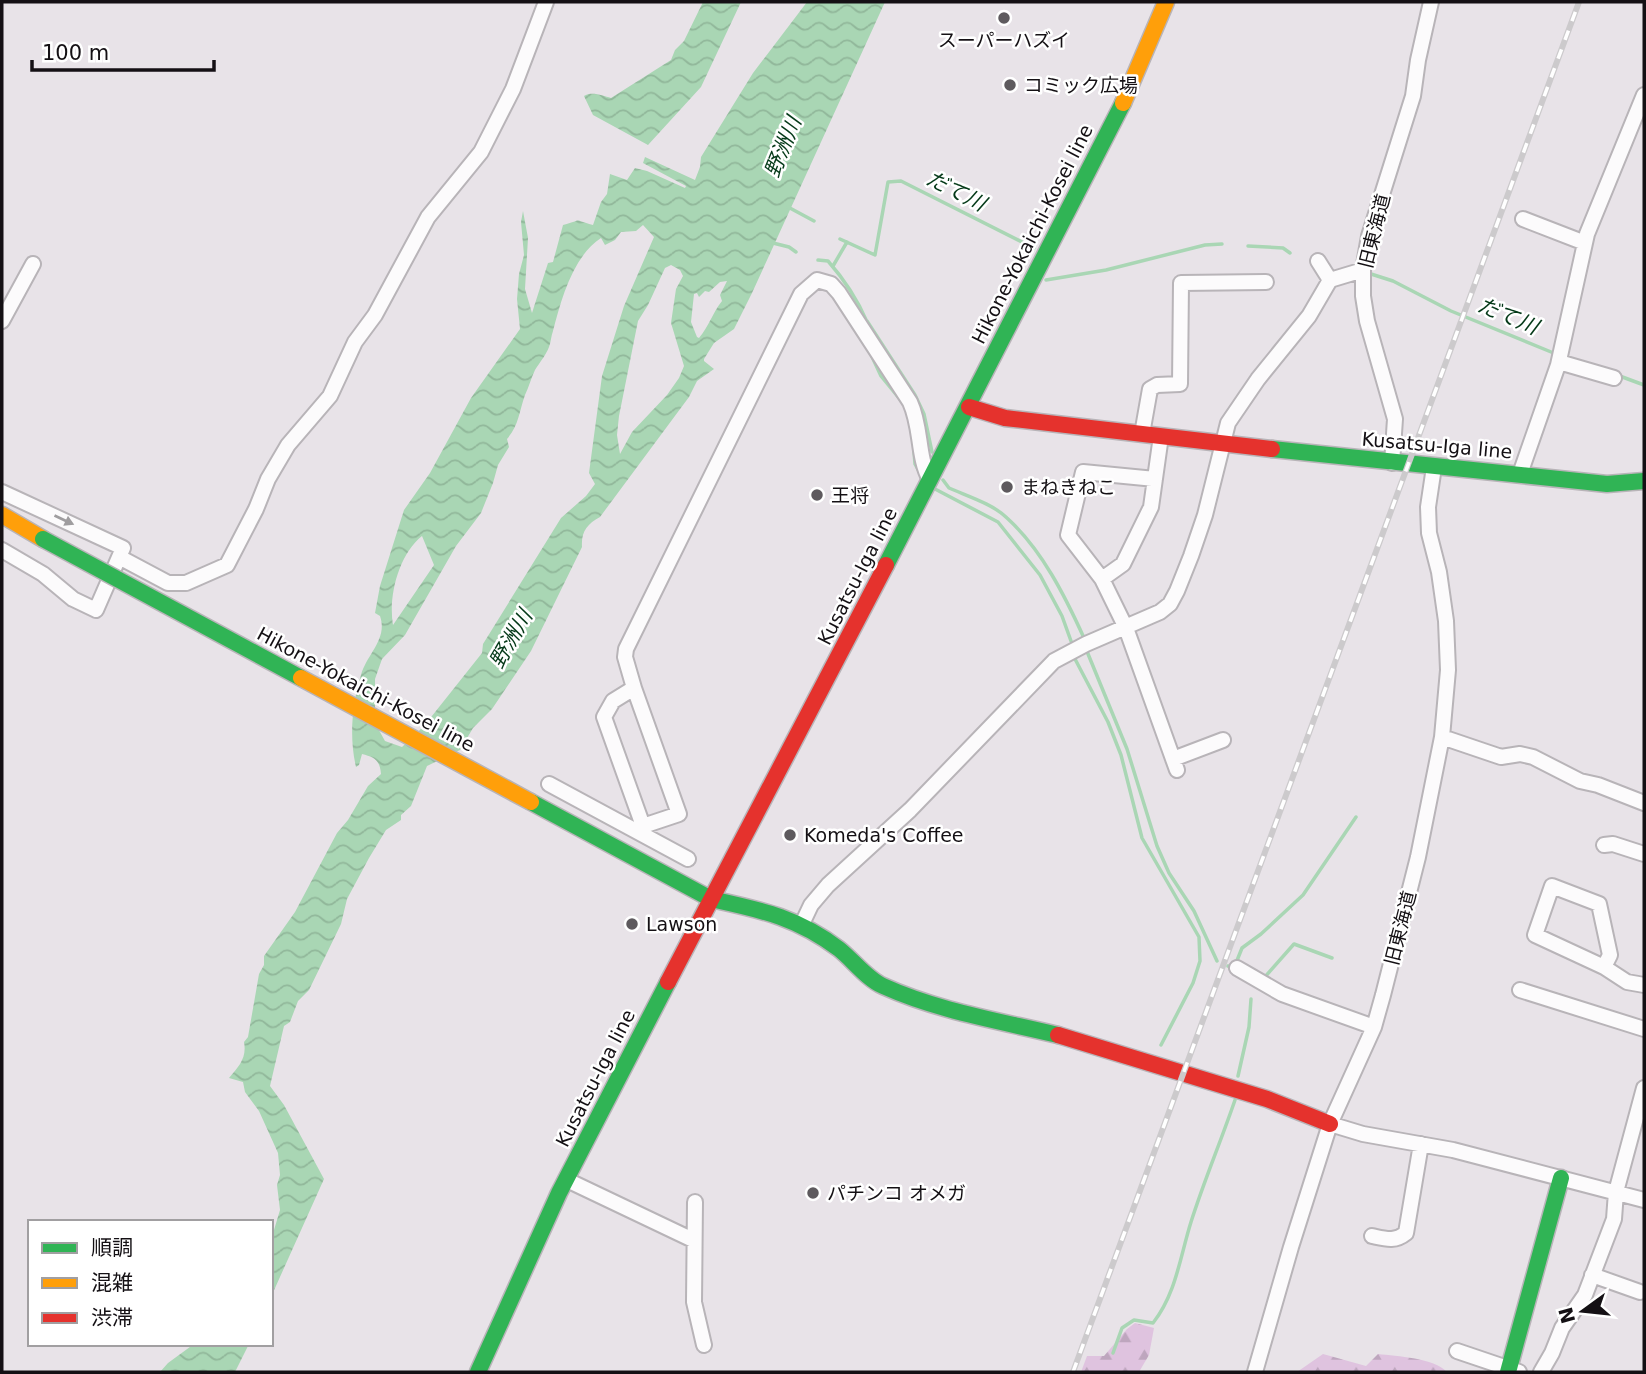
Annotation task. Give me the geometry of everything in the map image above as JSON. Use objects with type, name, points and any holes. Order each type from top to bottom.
[{"type":"main road","name":"Hikone-Yokaichi-Kosei line","points":[[968,407],[1134,79],[1166,2]]},
{"type":"main road","name":"Kusatsu-Iga line","points":[[478,1372],[501,1316],[567,1180],[968,407],[1005,418],[1392,463],[1607,484],[1644,481]]},
{"type":"main road","name":"Hikone-Yokaichi-Kosei line","points":[[2,515],[712,899],[772,913],[802,924],[839,948],[880,985],[938,1006],[1070,1038],[1267,1099],[1330,1124]]},
{"type":"main road","points":[[1512,1371],[1561,1178]]},
{"type":"street","points":[[121,558],[168,583],[186,583],[227,565],[268,479],[288,445],[330,396],[355,342],[375,315],[428,217],[481,152],[513,89],[546,2]]},
{"type":"street","name":"旧東海道","points":[[1392,463],[1395,419],[1367,321],[1363,270],[1369,236],[1413,96],[1431,2]]},
{"type":"street","points":[[1520,474],[1559,362],[1585,243],[1610,174],[1626,143],[1644,94]]},
{"type":"street","points":[[1522,219],[1585,243]]},
{"type":"street","points":[[1318,261],[1330,280]]},
{"type":"street","points":[[2,321],[33,264]]},
{"type":"street","points":[[802,924],[811,905],[828,885],[910,810],[1054,661],[1086,643],[1160,612],[1170,604],[1177,592],[1205,515],[1228,423],[1258,379],[1309,317],[1330,280],[1363,270]]},
{"type":"street","points":[[626,854],[640,829],[679,814],[634,688],[625,657],[626,649],[801,294],[817,280],[831,284],[839,293],[910,402],[917,417],[925,469],[930,480]]},
{"type":"street","points":[[1142,433],[1150,389],[1157,385],[1180,384],[1181,283],[1266,282]]},
{"type":"street","points":[[1559,362],[1614,378]]},
{"type":"street","points":[[1102,579],[1123,564],[1151,507],[1161,436]]},
{"type":"street","name":"旧東海道","points":[[1255,1372],[1330,1124],[1374,1027],[1397,945],[1442,737],[1448,670],[1446,621],[1429,533],[1428,506],[1434,467]]},
{"type":"street","points":[[1155,479],[1083,472],[1068,535],[1102,579],[1126,628],[1175,765],[1223,740]]},
{"type":"street","points":[[2,492],[123,548],[121,558],[96,610],[73,599],[43,574],[2,550]]},
{"type":"street","points":[[634,688],[613,701],[604,717],[640,829]]},
{"type":"street","points":[[1442,737],[1501,757],[1520,754],[1533,758],[1580,781],[1644,803]]},
{"type":"street","points":[[549,784],[640,829],[688,859]]},
{"type":"street","points":[[1604,845],[1613,844],[1644,854]]},
{"type":"street","points":[[1604,967],[1610,955],[1599,904],[1552,886],[1535,935],[1604,967],[1627,982],[1644,985]]},
{"type":"street","points":[[1237,968],[1282,995],[1374,1027]]},
{"type":"street","points":[[1520,990],[1644,1029]]},
{"type":"street","points":[[1541,1372],[1562,1328],[1585,1295],[1614,1219],[1616,1192],[1644,1088]]},
{"type":"street","points":[[1330,1124],[1644,1200]]},
{"type":"street","points":[[1372,1236],[1390,1240],[1399,1239],[1406,1233],[1421,1144]]},
{"type":"street","points":[[567,1180],[693,1240]]},
{"type":"street","points":[[695,1202],[694,1301],[704,1345]]},
{"type":"street","points":[[1592,1275],[1640,1292]]},
{"type":"street","points":[[1457,1351],[1512,1371]]},
{"type":"green space","points":[[1135,1323],[1154,1328],[1149,1355],[1139,1372],[1081,1372],[1087,1356],[1104,1356]]},
{"type":"green space","points":[[1323,1354],[1366,1366],[1378,1354],[1405,1357],[1433,1364],[1447,1372],[1297,1372]]},
{"type":"water","points":[[703,2],[741,2],[701,87],[648,145],[593,115],[584,96],[594,94],[611,98],[671,60],[675,50],[684,41]]},
{"type":"water","name":"野洲川","points":[[807,2],[885,2],[734,329],[714,343],[704,359],[714,369],[697,381],[689,397],[600,517],[586,529],[582,547],[531,651],[492,709],[473,728],[460,750],[427,766],[411,806],[401,815],[401,820],[386,830],[369,858],[347,899],[341,924],[309,990],[298,1001],[290,1022],[284,1026],[270,1086],[284,1105],[324,1179],[273,1293],[273,1233],[280,1210],[277,1185],[280,1175],[278,1153],[259,1111],[245,1092],[243,1082],[229,1078],[243,1057],[264,956],[295,912],[337,833],[368,786],[381,774],[378,762],[366,755],[362,754],[356,767],[352,721],[361,675],[381,632],[380,616],[375,613],[380,586],[404,510],[430,473],[471,398],[520,329],[517,299],[524,255],[521,222],[523,211],[528,238],[525,289],[532,313],[548,263],[553,262],[563,225],[578,220],[593,225],[601,202],[607,194],[610,174],[627,180],[635,168],[685,188],[686,186],[643,163],[645,157],[695,180],[701,157],[753,73]],"holes":[[[643,225],[654,237],[624,306],[602,376],[589,473],[595,484],[586,496],[561,518],[483,644],[482,653],[424,726],[402,747],[385,741],[375,723],[375,679],[382,659],[405,635],[456,546],[481,513],[498,465],[509,447],[507,439],[516,423],[534,373],[549,347],[564,293],[576,267],[591,246],[601,238],[605,245],[615,240],[621,232],[636,231]],[[671,265],[680,270],[683,276],[676,289],[671,323],[684,366],[667,395],[632,432],[620,454],[617,435],[619,416],[638,321],[665,268]],[[727,281],[720,295],[722,301],[706,329],[697,337],[691,322],[694,294],[697,293],[699,297],[720,282]],[[422,536],[434,565],[393,625],[392,601],[397,576],[407,553]]]},
{"type":"water","points":[[191,1346],[248,1346],[235,1372],[160,1372]]},
{"type":"waterway","name":"だて川","points":[[840,239],[875,255],[888,182],[901,181],[1034,248]]},
{"type":"waterway","name":"だて川","points":[[788,207],[814,221]]},
{"type":"waterway","points":[[833,266],[847,242]]},
{"type":"waterway","points":[[773,243],[789,247],[796,252]]},
{"type":"waterway","name":"だて川","points":[[1046,280],[1106,270],[1205,245],[1222,244]]},
{"type":"waterway","name":"だて川","points":[[1248,246],[1283,248],[1290,253]]},
{"type":"waterway","points":[[818,260],[828,261],[834,268],[855,298],[867,322]]},
{"type":"waterway","name":"だて川","points":[[1371,274],[1393,281],[1451,311],[1556,354]]},
{"type":"waterway","points":[[867,321],[915,395],[924,414],[932,452]]},
{"type":"waterway","points":[[868,348],[881,376],[903,403]]},
{"type":"waterway","name":"だて川","points":[[1617,375],[1644,385]]},
{"type":"waterway","points":[[914,451],[915,464],[920,473]]},
{"type":"waterway","points":[[943,480],[949,488],[995,509],[1020,531],[1052,574],[1084,638]]},
{"type":"waterway","points":[[935,489],[998,522],[1040,575],[1062,616],[1071,641]]},
{"type":"waterway","points":[[1086,649],[1127,749],[1157,846],[1169,873],[1194,911],[1217,961]]},
{"type":"waterway","points":[[1075,659],[1108,722],[1121,755],[1142,838],[1199,937],[1200,961],[1193,983],[1161,1045]]},
{"type":"waterway","points":[[1228,966],[1234,968],[1242,948],[1303,895],[1356,817]]},
{"type":"waterway","points":[[1264,978],[1294,944],[1332,958]]},
{"type":"waterway","points":[[1238,1076],[1249,1027],[1251,999]]},
{"type":"waterway","points":[[1113,1353],[1122,1328],[1134,1320],[1153,1323],[1167,1300],[1196,1207],[1235,1100]]},
{"type":"railway","points":[[1073,1372],[1579,2]]},
{"type":"traffic: fast","points":[[886,565],[1123,103]]},
{"type":"traffic: fast","points":[[1272,449],[1607,484],[1644,481]]},
{"type":"traffic: fast","points":[[43,539],[301,678]]},
{"type":"traffic: fast","points":[[531,802],[711,899]]},
{"type":"traffic: fast","points":[[711,899],[762,911],[808,929],[839,949],[877,983],[904,995],[969,1015],[1058,1035]]},
{"type":"traffic: fast","points":[[478,1372],[559,1193],[668,982]]},
{"type":"traffic: fast","points":[[1508,1372],[1561,1178]]},
{"type":"traffic: slow","points":[[1123,103],[1166,2]]},
{"type":"traffic: slow","points":[[2,515],[43,539]]},
{"type":"traffic: slow","points":[[301,678],[531,802]]},
{"type":"traffic: jam","points":[[969,407],[1005,418],[1272,449]]},
{"type":"traffic: jam","points":[[668,982],[886,565]]},
{"type":"traffic: jam","points":[[1058,1035],[1267,1099],[1330,1124]]},
{"type":"place","name":"スーパーハズイ","points":[[1004,18]]},
{"type":"place","name":"コミック広場","points":[[1010,85]]},
{"type":"place","name":"まねきねこ","points":[[1007,487]]},
{"type":"place","name":"王将","points":[[817,495]]},
{"type":"place","name":"Komeda's Coffee","points":[[790,835]]},
{"type":"place","name":"Lawson","points":[[632,924]]},
{"type":"place","name":"パチンコ オメガ","points":[[813,1193]]}]
